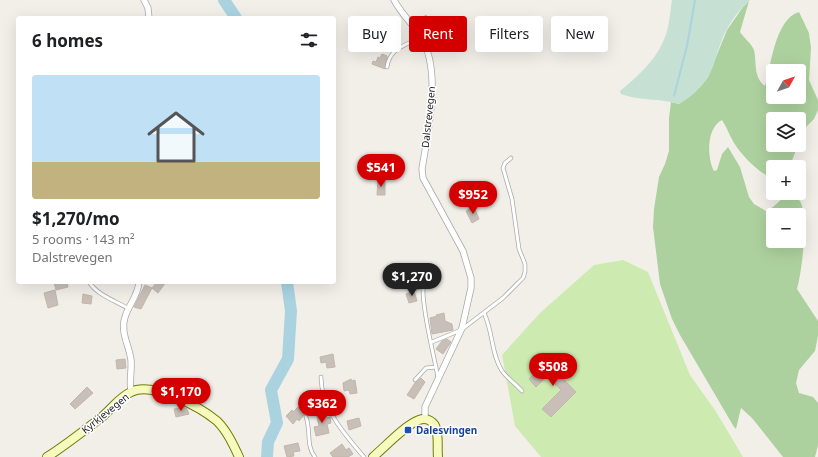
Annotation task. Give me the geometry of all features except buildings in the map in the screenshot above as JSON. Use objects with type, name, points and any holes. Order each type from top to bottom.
[{"type":"main road","name":"Kyrkjevegen","points":[[47,457],[91,425],[131,392],[150,389],[160,392],[205,413],[217,422],[228,434],[239,457]]},
{"type":"main road","points":[[373,457],[409,427],[419,420],[425,419],[433,423],[436,428],[438,457]]},
{"type":"street","points":[[144,0],[148,8],[148,16]]},
{"type":"street","name":"Dalstrevegen","points":[[394,0],[409,22]]},
{"type":"street","name":"Dalstrevegen","points":[[425,419],[425,407],[461,330],[471,288],[468,264],[463,251],[422,178],[432,79],[431,62],[427,52]]},
{"type":"street","points":[[131,392],[129,378],[130,360],[124,326],[129,309],[137,295],[139,284]]},
{"type":"lane","points":[[387,67],[390,56],[396,49],[409,43]]},
{"type":"lane","points":[[432,342],[461,330],[484,314],[516,287],[523,278],[525,264],[519,249],[512,199],[503,168],[505,163],[511,158]]},
{"type":"lane","points":[[427,273],[423,293],[427,324],[432,342],[438,380]]},
{"type":"lane","points":[[90,284],[100,293],[129,309]]},
{"type":"lane","points":[[484,314],[489,323],[502,372],[522,391]]},
{"type":"lane","points":[[415,380],[426,368],[436,367]]},
{"type":"lane","points":[[320,377],[323,393],[336,421],[364,457]]},
{"type":"lane","points":[[306,417],[310,433],[310,452],[315,457]]},
{"type":"green space","points":[[672,0],[750,0],[736,15],[728,27],[708,77],[699,89],[687,99],[679,104],[635,98],[621,94],[620,91],[644,69],[655,56],[663,42],[667,32]]},
{"type":"green space","points":[[749,1],[740,32],[754,50],[756,70],[761,82],[765,86],[766,82],[766,104],[806,104],[806,64],[770,64],[779,33],[791,16],[799,12],[809,33],[811,48],[809,80],[818,100],[818,110],[814,119],[806,127],[806,112],[766,112],[766,152],[795,152],[792,160],[766,160],[766,175],[751,164],[742,154],[734,143],[722,120],[713,130],[709,144],[709,151],[714,171],[717,170],[722,154],[728,147],[740,167],[749,197],[754,204],[766,211],[766,248],[804,248],[797,289],[818,321],[818,336],[815,351],[799,370],[796,383],[799,393],[813,397],[818,403],[818,445],[815,457],[783,457],[752,418],[741,408],[736,429],[734,427],[680,335],[672,319],[660,284],[653,227],[654,209],[659,177],[669,151],[669,118],[671,102],[679,104],[702,85],[708,77],[727,30]]},
{"type":"green space","points":[[781,200],[800,201],[803,208],[772,208]]},
{"type":"green space","points":[[623,260],[648,272],[690,375],[715,410],[743,457],[541,457],[515,426],[502,355],[540,313],[594,265]]},
{"type":"waterway","points":[[224,0],[235,16]]},
{"type":"waterway","points":[[674,96],[687,46],[695,0]]},
{"type":"waterway","points":[[267,457],[268,442],[277,423],[271,390],[288,359],[291,311],[287,284]]},
{"type":"place","name":"Dalesvingen","points":[[408,430]]}]
